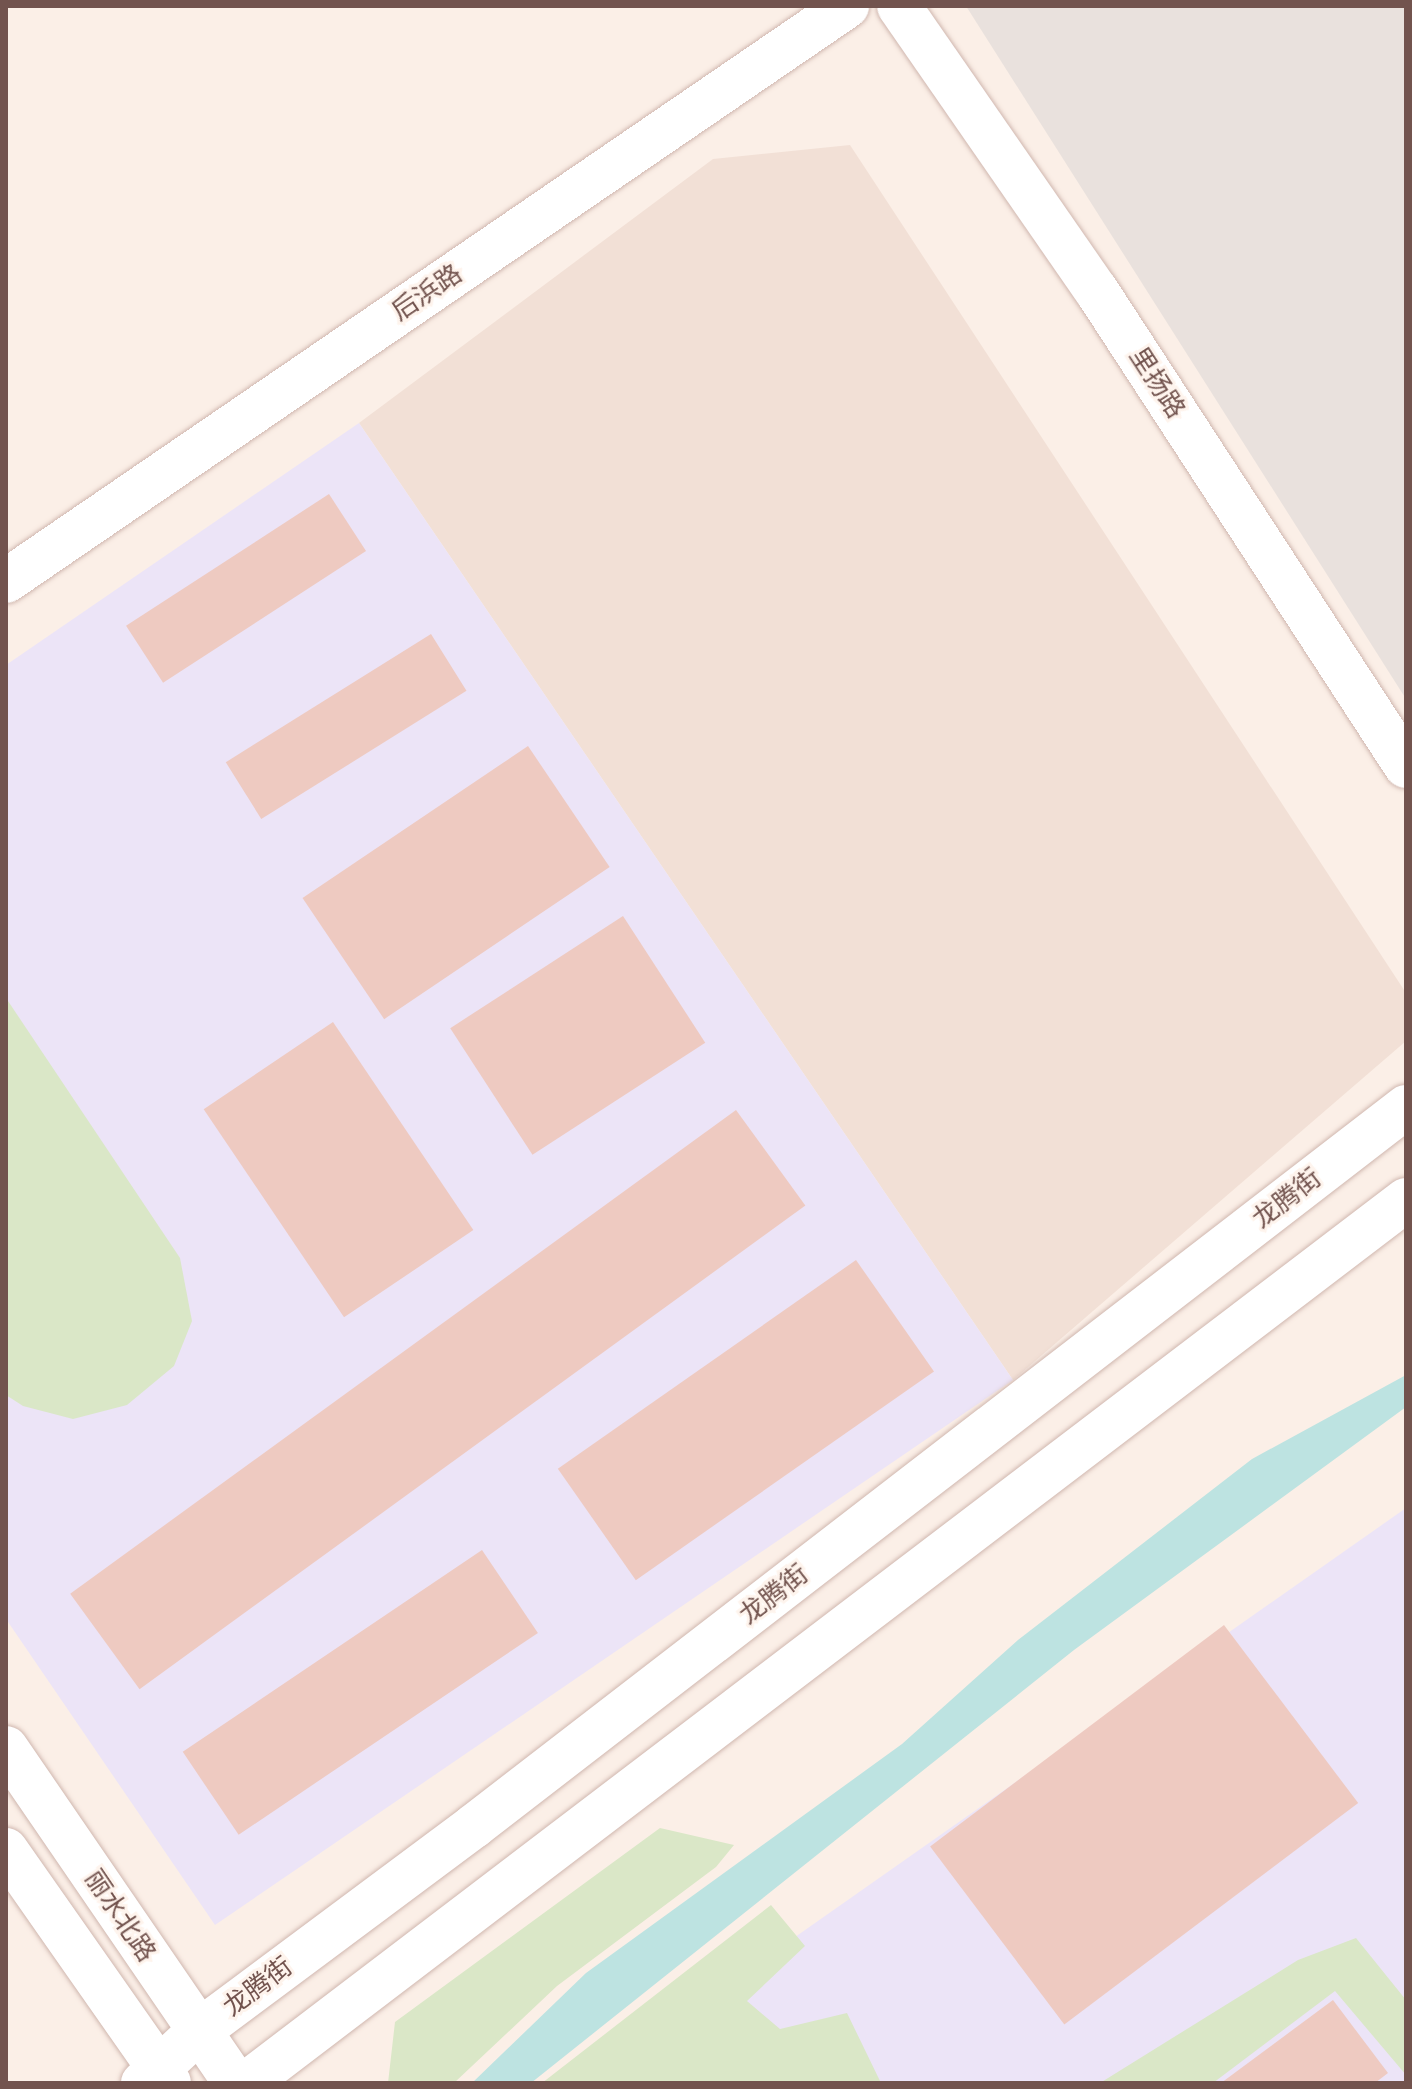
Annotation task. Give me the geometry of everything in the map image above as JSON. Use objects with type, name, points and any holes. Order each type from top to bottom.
[{"type":"main road","name":"后浜路","points":[[6,581],[847,6]]},
{"type":"main road","name":"里扬路","points":[[899,6],[1096,290],[1406,766]]},
{"type":"main road","name":"龙腾街","points":[[157,2079],[199,2031],[474,1826],[1406,1107]]},
{"type":"main road","points":[[247,2083],[1406,1200]]},
{"type":"main road","name":"丽水北路","points":[[6,1748],[235,2083]]},
{"type":"main road","points":[[6,1850],[157,2079]]},
{"type":"shaded area","points":[[966,6],[1406,6],[1406,699]]},
{"type":"shaded area","points":[[850,145],[1406,993],[1406,1041],[1013,1380],[359,423],[713,159]]},
{"type":"shaded area","points":[[359,423],[1013,1380],[215,1925],[6,1619],[6,665]]},
{"type":"shaded area","points":[[1406,1508],[1406,2083],[587,2083]]},
{"type":"green space","points":[[6,998],[180,1258],[192,1321],[174,1366],[127,1405],[73,1419],[23,1406],[6,1395]]},
{"type":"green space","points":[[660,1828],[734,1845],[716,1867],[557,1986],[454,2083],[388,2083],[395,2022]]},
{"type":"green space","points":[[771,1905],[805,1946],[747,2001],[780,2029],[847,2013],[881,2083],[542,2083]]},
{"type":"green space","points":[[1356,1938],[1406,2000],[1406,2075],[1335,1991],[1213,2083],[1100,2083],[1298,1960]]},
{"type":"water","points":[[1406,1375],[1406,1407],[1074,1650],[531,2083],[472,2083],[586,1973],[902,1744],[1018,1640],[1252,1459]]},
{"type":"building","points":[[329,494],[366,551],[163,683],[126,626]]},
{"type":"building","points":[[431,634],[467,691],[261,819],[226,762]]},
{"type":"building","points":[[528,746],[610,867],[384,1019],[303,898]]},
{"type":"building","points":[[623,916],[705,1043],[532,1155],[450,1028]]},
{"type":"building","points":[[333,1022],[473,1230],[344,1317],[204,1109]]},
{"type":"building","points":[[736,1110],[805,1205],[140,1689],[70,1594]]},
{"type":"building","points":[[856,1260],[934,1371],[636,1580],[558,1469]]},
{"type":"building","points":[[482,1550],[538,1633],[239,1835],[183,1752]]},
{"type":"building","points":[[1224,1625],[1358,1803],[1064,2025],[930,1846]]},
{"type":"building","points":[[1333,2000],[1388,2073],[1375,2083],[1221,2083]]}]
